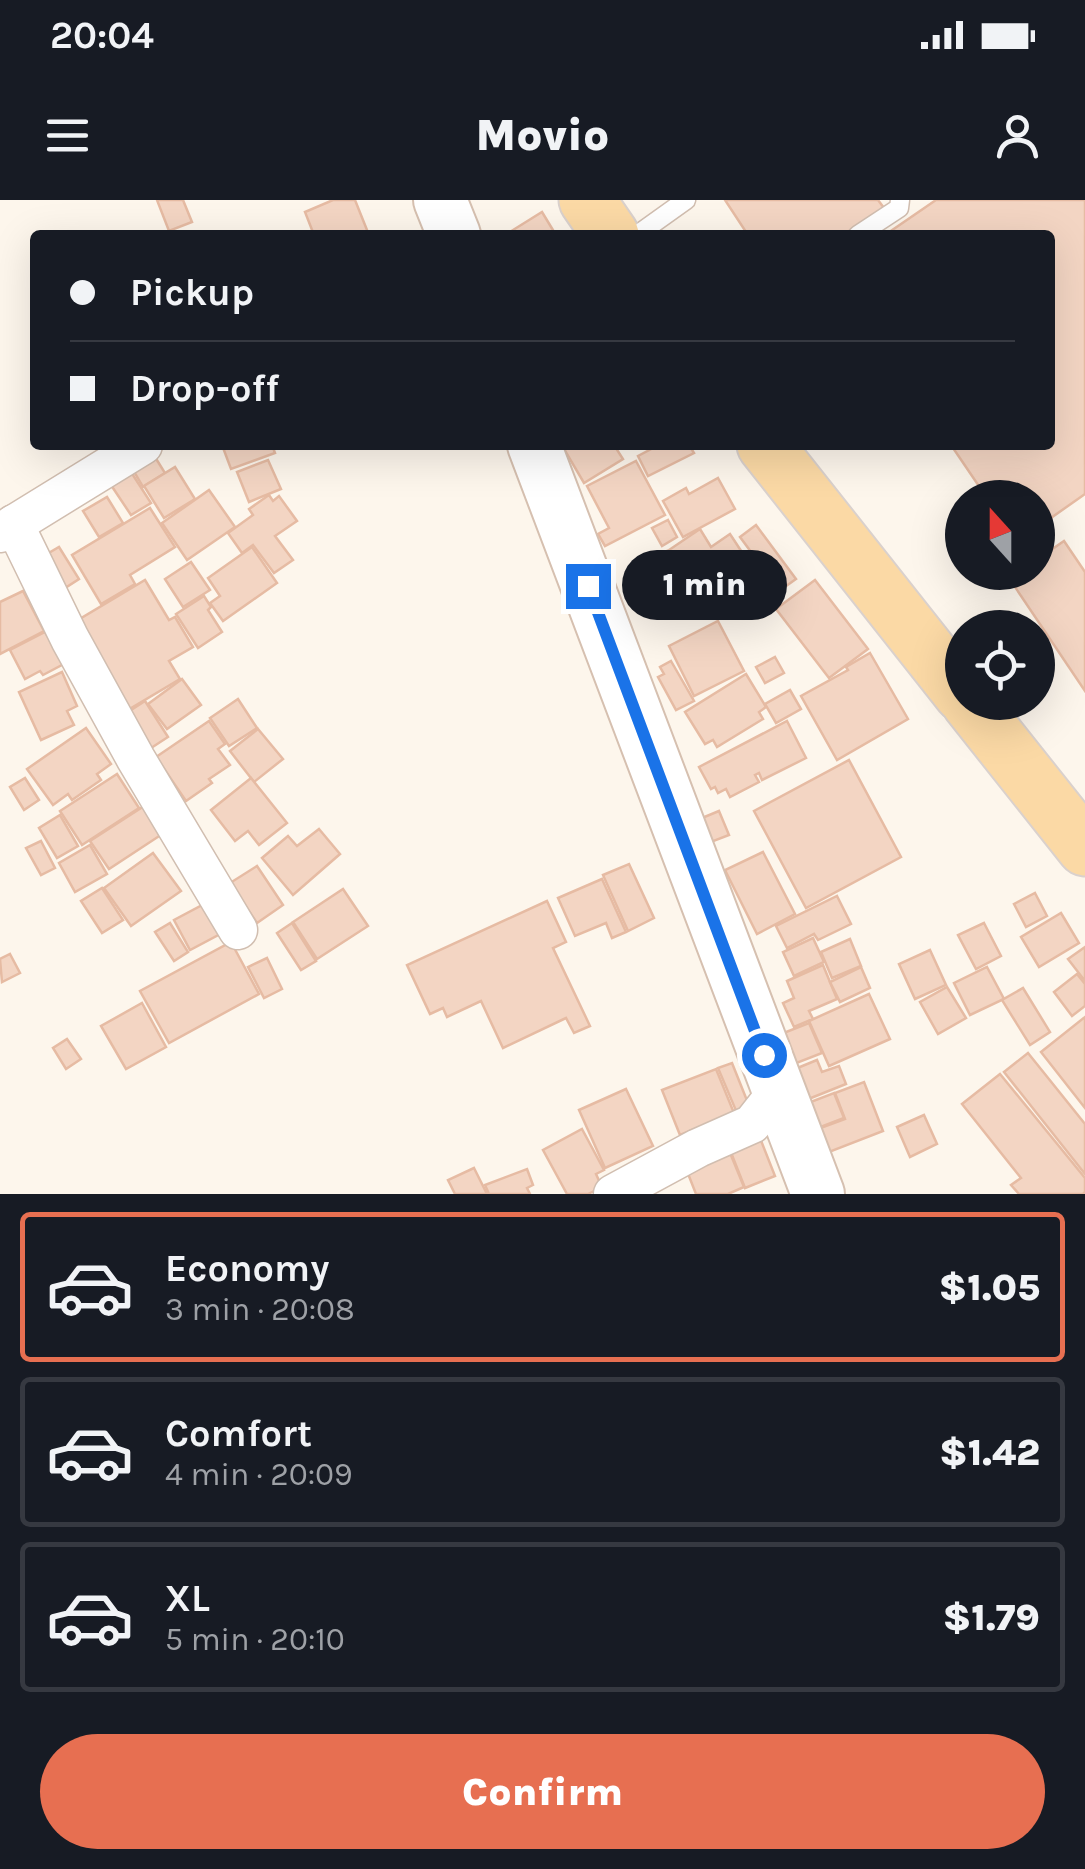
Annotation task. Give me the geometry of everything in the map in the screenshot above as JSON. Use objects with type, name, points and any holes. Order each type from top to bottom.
[{"type":"main road","points":[[588,200],[608,230]]},
{"type":"main road","points":[[769,450],[945,673]]},
{"type":"main road","points":[[983,720],[1085,848]]},
{"type":"street","points":[[440,200],[452,230]]},
{"type":"street","points":[[134,450],[7,529],[238,930]]},
{"type":"street","points":[[536,450],[818,1194]]},
{"type":"street","points":[[612,1194],[752,1124],[778,1091]]},
{"type":"lane","points":[[644,230],[686,200]]},
{"type":"lane","points":[[866,230],[899,208],[900,200]]},
{"type":"building","points":[[157,200],[183,200],[192,222],[169,230]]},
{"type":"building","points":[[333,200],[355,200],[367,230],[312,230],[305,212]]},
{"type":"building","points":[[725,200],[878,200],[884,208],[851,230],[745,230]]},
{"type":"building","points":[[936,200],[1085,200],[1085,494],[1055,515],[1055,480],[975,480],[954,450],[1055,450],[1055,230],[892,230]]},
{"type":"building","points":[[542,212],[553,230],[513,230]]},
{"type":"building","points":[[224,450],[274,450],[275,453],[231,469]]},
{"type":"building","points":[[565,450],[617,450],[623,459],[584,483]]},
{"type":"building","points":[[649,450],[694,453],[648,476],[638,456]]},
{"type":"building","points":[[155,457],[165,473],[143,487],[133,470]]},
{"type":"building","points":[[268,460],[281,489],[249,502],[237,472]]},
{"type":"building","points":[[636,461],[665,515],[605,546],[598,534],[609,528],[587,486]]},
{"type":"building","points":[[175,467],[195,499],[164,518],[144,486]]},
{"type":"building","points":[[131,472],[151,503],[131,515],[111,485]]},
{"type":"building","points":[[718,478],[735,509],[683,537],[663,501],[686,488],[689,494]]},
{"type":"building","points":[[209,490],[235,527],[187,560],[162,523]]},
{"type":"building","points":[[269,495],[273,501],[279,496],[297,521],[275,536],[293,560],[274,573],[253,545],[242,553],[228,533],[253,515],[249,509]]},
{"type":"building","points":[[107,497],[123,523],[99,537],[83,511]]},
{"type":"building","points":[[150,508],[175,547],[130,575],[135,584],[101,604],[72,555]]},
{"type":"building","points":[[668,520],[677,537],[662,546],[652,528]]},
{"type":"building","points":[[756,525],[796,579],[765,601],[745,573],[754,566],[750,560],[754,556],[740,537]]},
{"type":"building","points":[[700,529],[711,547],[730,534],[751,566],[742,572],[744,576],[704,603],[669,550]]},
{"type":"building","points":[[1064,541],[1085,572],[1085,691],[1055,646],[1055,610],[1031,610],[1017,590],[1055,590],[1055,547]]},
{"type":"building","points":[[59,547],[79,579],[62,590],[42,557]]},
{"type":"building","points":[[252,547],[277,583],[223,621],[210,603],[220,596],[208,578]]},
{"type":"building","points":[[667,551],[684,576],[666,588],[649,564]]},
{"type":"building","points":[[191,562],[210,590],[183,607],[165,579]]},
{"type":"building","points":[[145,580],[169,620],[175,617],[193,647],[169,661],[180,679],[121,714],[68,626]]},
{"type":"building","points":[[815,580],[868,649],[829,678],[776,609]]},
{"type":"building","points":[[23,591],[44,631],[0,654],[0,602]]},
{"type":"building","points":[[204,596],[222,632],[198,648],[176,614]]},
{"type":"building","points":[[718,621],[744,671],[694,696],[669,646]]},
{"type":"building","points":[[45,632],[75,658],[43,675],[40,671],[25,679],[10,650]]},
{"type":"building","points":[[870,653],[908,719],[837,760],[801,696]]},
{"type":"building","points":[[775,657],[784,673],[765,683],[756,667]]},
{"type":"building","points":[[671,661],[694,701],[676,710],[658,677],[664,674],[660,667]]},
{"type":"building","points":[[62,672],[77,706],[67,711],[74,725],[41,740],[19,692]]},
{"type":"building","points":[[746,674],[766,707],[759,712],[763,719],[717,747],[713,740],[705,744],[685,712]]},
{"type":"building","points":[[182,679],[201,705],[167,729],[148,704]]},
{"type":"building","points":[[790,690],[801,709],[776,723],[765,704]]},
{"type":"building","points":[[238,699],[257,728],[229,746],[210,718]]},
{"type":"building","points":[[145,701],[168,737],[148,750],[125,714]]},
{"type":"building","points":[[209,721],[225,744],[218,749],[230,765],[186,801],[156,757]]},
{"type":"building","points":[[787,721],[806,758],[762,780],[759,773],[755,775],[759,782],[730,797],[726,789],[718,793],[715,787],[711,789],[699,767]]},
{"type":"building","points":[[86,728],[111,764],[97,774],[101,780],[72,800],[68,794],[53,805],[27,769]]},
{"type":"building","points":[[258,729],[283,759],[254,782],[230,751]]},
{"type":"building","points":[[849,760],[901,857],[806,908],[754,811]]},
{"type":"building","points":[[117,774],[139,808],[82,845],[60,811]]},
{"type":"building","points":[[25,778],[39,800],[24,810],[10,787]]},
{"type":"building","points":[[251,778],[287,823],[259,845],[248,831],[235,841],[211,810]]},
{"type":"building","points":[[155,799],[173,827],[109,869],[90,841]]},
{"type":"building","points":[[719,811],[729,835],[711,842],[702,818]]},
{"type":"building","points":[[60,815],[78,846],[57,858],[39,828]]},
{"type":"building","points":[[319,829],[340,854],[293,895],[262,858],[288,836],[297,846]]},
{"type":"building","points":[[41,841],[55,868],[41,875],[26,848]]},
{"type":"building","points":[[90,845],[107,874],[75,892],[59,863]]},
{"type":"building","points":[[763,852],[795,914],[757,934],[725,870]]},
{"type":"building","points":[[153,853],[181,891],[131,926],[104,888]]},
{"type":"building","points":[[629,864],[654,918],[628,931],[603,875]]},
{"type":"building","points":[[257,866],[283,905],[257,923],[230,883]]},
{"type":"building","points":[[602,879],[626,932],[612,938],[606,923],[575,936],[558,898]]},
{"type":"building","points":[[102,888],[123,920],[102,933],[81,901]]},
{"type":"building","points":[[343,889],[368,926],[317,959],[293,922]]},
{"type":"building","points":[[1035,893],[1047,916],[1026,927],[1014,904]]},
{"type":"building","points":[[837,896],[851,924],[818,940],[814,934],[787,948],[776,926]]},
{"type":"building","points":[[547,901],[566,942],[553,948],[590,1026],[574,1033],[566,1018],[503,1048],[481,1001],[447,1017],[443,1008],[430,1014],[407,965]]},
{"type":"building","points":[[208,902],[224,932],[190,950],[174,920]]},
{"type":"building","points":[[1061,913],[1079,943],[1039,967],[1021,937]]},
{"type":"building","points":[[170,923],[188,952],[174,961],[155,932]]},
{"type":"building","points":[[292,923],[316,961],[301,970],[277,933]]},
{"type":"building","points":[[984,923],[1001,956],[976,969],[958,935]]},
{"type":"building","points":[[813,938],[824,962],[794,976],[783,952]]},
{"type":"building","points":[[850,939],[861,966],[832,978],[821,952]]},
{"type":"building","points":[[231,942],[259,994],[169,1043],[140,991]]},
{"type":"building","points":[[1085,947],[1085,981],[1068,959]]},
{"type":"building","points":[[930,950],[946,985],[915,999],[899,964]]},
{"type":"building","points":[[10,954],[20,973],[2,982],[0,959]]},
{"type":"building","points":[[267,958],[282,989],[264,998],[248,967]]},
{"type":"building","points":[[823,965],[837,999],[809,1011],[813,1019],[794,1027],[783,1003],[794,998],[787,981]]},
{"type":"building","points":[[861,967],[870,988],[840,1002],[830,982]]},
{"type":"building","points":[[987,967],[1004,999],[970,1015],[954,983]]},
{"type":"building","points":[[1077,974],[1085,984],[1085,1006],[1072,1016],[1054,992]]},
{"type":"building","points":[[947,987],[966,1018],[938,1034],[920,1002]]},
{"type":"building","points":[[1023,988],[1050,1032],[1030,1045],[1002,1000]]},
{"type":"building","points":[[869,994],[890,1039],[829,1066],[809,1021]]},
{"type":"building","points":[[142,1003],[166,1047],[126,1069],[101,1026]]},
{"type":"building","points":[[1085,1017],[1085,1108],[1041,1052]]},
{"type":"building","points":[[809,1023],[822,1053],[794,1064],[781,1034]]},
{"type":"building","points":[[67,1039],[81,1059],[66,1069],[53,1048]]},
{"type":"building","points":[[1028,1053],[1085,1124],[1085,1174],[1004,1072]]},
{"type":"building","points":[[817,1060],[822,1072],[839,1066],[846,1084],[806,1100],[795,1069]]},
{"type":"building","points":[[732,1063],[750,1108],[737,1113],[718,1068]]},
{"type":"building","points":[[716,1069],[734,1113],[680,1135],[662,1090]]},
{"type":"building","points":[[1000,1074],[1085,1178],[1083,1194],[1019,1194],[1011,1185],[1021,1178],[962,1104]]},
{"type":"building","points":[[864,1082],[883,1131],[824,1154],[815,1130],[845,1119],[835,1093]]},
{"type":"building","points":[[626,1089],[653,1146],[605,1168],[579,1110]]},
{"type":"building","points":[[834,1093],[844,1118],[818,1128],[808,1103]]},
{"type":"building","points":[[924,1115],[937,1144],[910,1157],[897,1127]]},
{"type":"building","points":[[582,1129],[604,1170],[596,1174],[602,1187],[588,1194],[567,1194],[543,1150]]},
{"type":"building","points":[[760,1138],[775,1176],[745,1188],[730,1150]]},
{"type":"building","points":[[726,1143],[744,1187],[728,1194],[696,1194],[683,1161]]},
{"type":"building","points":[[474,1168],[487,1194],[455,1194],[448,1180]]},
{"type":"building","points":[[527,1169],[533,1185],[527,1188],[530,1194],[489,1194],[485,1185]]},
{"type":"route","points":[[588,586],[764,1055]]}]
